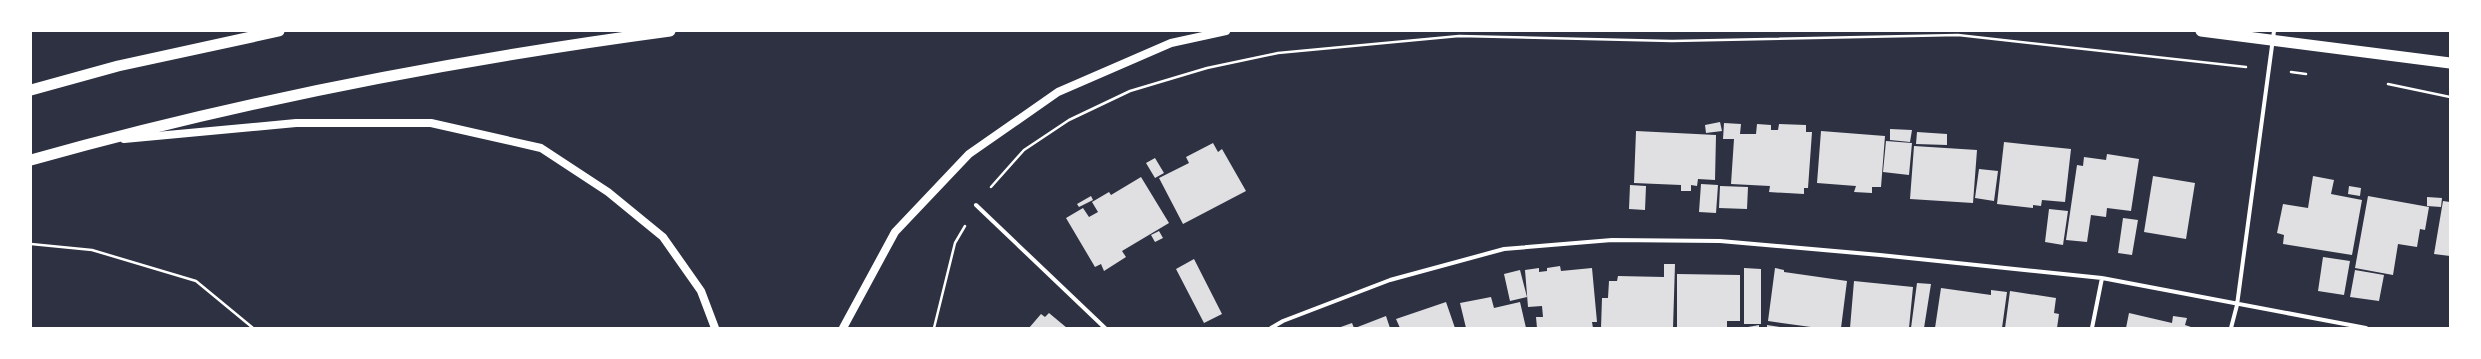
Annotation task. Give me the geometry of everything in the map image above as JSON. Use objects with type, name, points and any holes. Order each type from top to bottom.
[{"type":"highway","points":[[31,90],[118,66],[279,31]]},
{"type":"highway","points":[[31,160],[96,142],[359,80],[670,31]]},
{"type":"highway","points":[[2201,31],[2450,63]]},
{"type":"main road","points":[[842,328],[895,232],[969,154],[1058,92],[1171,44],[1226,31]]},
{"type":"main road","points":[[96,142],[296,123],[431,123],[541,148],[608,192],[663,236],[700,291],[715,328]]},
{"type":"street","points":[[2231,328],[2238,305],[2274,31]]},
{"type":"street","points":[[976,205],[1105,328]]},
{"type":"street","points":[[1271,328],[1283,321],[1390,280],[1504,249],[1612,240],[1720,241],[1880,254],[2102,278],[2238,305],[2366,328]]},
{"type":"street","points":[[2092,328],[2102,278]]},
{"type":"path","points":[[934,328],[955,243],[976,205],[1024,150],[1069,120],[1130,91],[1207,68],[1278,52],[1459,36],[1672,41],[1958,35],[2249,68]]},
{"type":"path","points":[[2288,72],[2312,74]]},
{"type":"path","points":[[2382,83],[2450,97]]},
{"type":"path","points":[[31,244],[92,250],[196,281],[253,328]]},
{"type":"building","points":[[1720,122],[1722,131],[1706,133],[1705,125]]},
{"type":"building","points":[[1724,123],[1741,124],[1740,134],[1756,134],[1757,124],[1771,125],[1771,130],[1778,130],[1779,124],[1806,125],[1806,132],[1812,132],[1808,188],[1804,188],[1804,194],[1769,192],[1770,186],[1731,184],[1734,139],[1723,139]]},
{"type":"building","points":[[1890,129],[1912,130],[1910,142],[1890,140]]},
{"type":"building","points":[[1636,131],[1716,135],[1715,180],[1698,179],[1697,186],[1691,185],[1691,191],[1681,191],[1681,185],[1634,183]]},
{"type":"building","points":[[1821,131],[1885,136],[1881,187],[1872,187],[1872,193],[1854,192],[1856,186],[1817,183]]},
{"type":"building","points":[[1917,132],[1947,134],[1947,145],[1916,144]]},
{"type":"building","points":[[1886,141],[1912,143],[1909,175],[1883,172]]},
{"type":"building","points":[[2004,142],[2071,149],[2065,202],[2042,200],[2041,206],[2033,205],[2033,208],[1997,204]]},
{"type":"building","points":[[1213,143],[1218,152],[1222,149],[1246,191],[1183,224],[1159,178],[1189,163],[1186,157]]},
{"type":"building","points":[[1914,146],[1977,150],[1973,203],[1910,199]]},
{"type":"building","points":[[2107,154],[2139,159],[2131,211],[2107,208],[2106,217],[2091,215],[2087,242],[2066,240],[2077,165],[2083,166],[2084,157],[2106,160]]},
{"type":"building","points":[[1155,158],[1164,173],[1155,178],[1146,163]]},
{"type":"building","points":[[1979,169],[1998,171],[1994,201],[1975,198]]},
{"type":"building","points":[[2153,176],[2195,183],[2186,239],[2144,232]]},
{"type":"building","points":[[2313,176],[2334,180],[2331,194],[2362,200],[2352,255],[2283,244],[2284,235],[2277,233],[2283,204],[2308,208]]},
{"type":"building","points":[[1141,177],[1169,223],[1122,251],[1126,257],[1104,271],[1101,264],[1095,267],[1066,218],[1083,208],[1089,217],[1098,212],[1092,202],[1109,192],[1111,195]]},
{"type":"building","points":[[1701,184],[1718,185],[1716,213],[1699,212]]},
{"type":"building","points":[[1630,185],[1646,186],[1645,210],[1629,209]]},
{"type":"building","points":[[1720,186],[1748,187],[1747,209],[1719,208]]},
{"type":"building","points":[[2349,186],[2361,188],[2360,196],[2348,194]]},
{"type":"building","points":[[1091,196],[1093,200],[1079,207],[1077,204]]},
{"type":"building","points":[[2368,196],[2429,207],[2425,230],[2420,229],[2417,247],[2398,244],[2393,275],[2355,268]]},
{"type":"building","points":[[2427,197],[2442,198],[2441,207],[2427,206]]},
{"type":"building","points":[[2443,201],[2450,202],[2450,256],[2434,254]]},
{"type":"building","points":[[2049,209],[2068,211],[2063,245],[2045,242]]},
{"type":"building","points":[[2123,218],[2138,220],[2132,255],[2118,253]]},
{"type":"building","points":[[1159,231],[1163,238],[1155,242],[1151,235]]},
{"type":"building","points":[[2323,257],[2350,261],[2344,295],[2318,291]]},
{"type":"building","points":[[1194,259],[1222,314],[1204,323],[1176,269]]},
{"type":"building","points":[[1664,264],[1675,264],[1673,328],[1601,328],[1602,298],[1608,298],[1609,281],[1617,281],[1618,276],[1664,277]]},
{"type":"building","points":[[1560,266],[1561,271],[1592,268],[1597,322],[1592,322],[1593,328],[1537,328],[1536,317],[1543,317],[1542,306],[1528,307],[1525,270],[1539,268],[1539,272],[1547,271],[1547,268]]},
{"type":"building","points":[[1744,268],[1761,269],[1761,324],[1744,324]]},
{"type":"building","points":[[1775,268],[1784,270],[1784,272],[1847,281],[1841,328],[1818,328],[1768,321]]},
{"type":"building","points":[[1520,270],[1527,297],[1510,301],[1504,274]]},
{"type":"building","points":[[2355,270],[2384,275],[2379,301],[2350,297]]},
{"type":"building","points":[[1677,274],[1740,275],[1740,321],[1727,321],[1727,327],[1677,328]]},
{"type":"building","points":[[1854,281],[1913,287],[1909,328],[1850,328]]},
{"type":"building","points":[[1917,283],[1931,284],[1924,328],[1911,328]]},
{"type":"building","points":[[1941,288],[1991,295],[1991,290],[2007,292],[2002,328],[1935,328]]},
{"type":"building","points":[[2010,291],[2056,298],[2054,313],[2059,314],[2057,328],[2005,328]]},
{"type":"building","points":[[1491,297],[1494,308],[1520,302],[1526,328],[1466,328],[1460,303]]},
{"type":"building","points":[[1446,302],[1455,328],[1400,328],[1396,319]]},
{"type":"building","points":[[1049,313],[1067,328],[1029,328],[1041,314],[1045,317]]},
{"type":"building","points":[[2129,313],[2172,323],[2173,316],[2187,318],[2185,325],[2194,328],[2126,328]]},
{"type":"building","points":[[1386,316],[1390,328],[1355,328]]},
{"type":"building","points":[[1352,323],[1354,328],[1338,328]]},
{"type":"building","points":[[1759,325],[1759,328],[1748,327]]},
{"type":"building","points":[[1767,325],[1780,327],[1780,328],[1767,328]]}]
